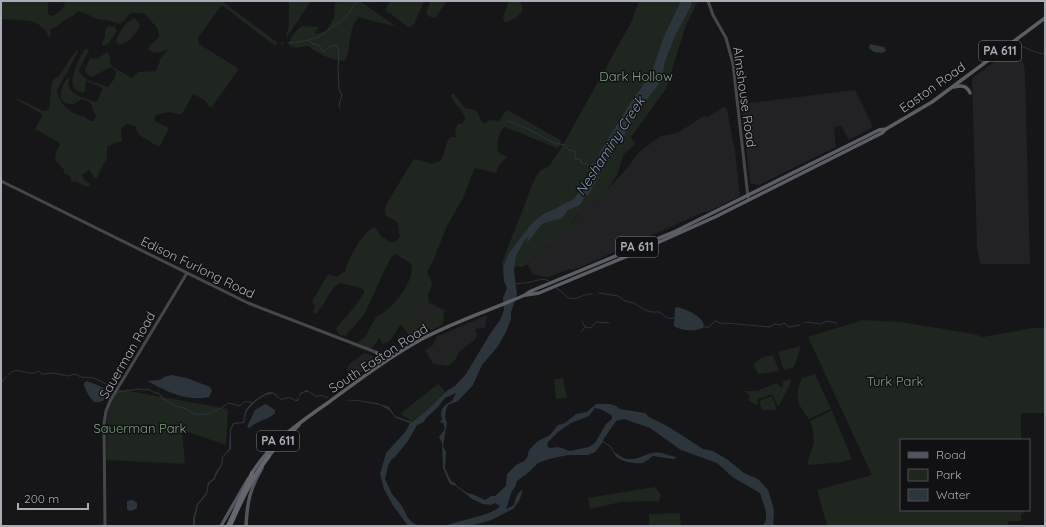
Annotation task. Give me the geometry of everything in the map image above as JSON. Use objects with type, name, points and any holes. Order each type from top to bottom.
[{"type":"highway","name":"Easton Road","points":[[748,198],[849,150],[882,133],[886,129],[922,109],[1045,18]]},
{"type":"highway","points":[[951,88],[965,86],[968,88],[970,93]]},
{"type":"highway","name":"South Easton Road","points":[[252,473],[275,443],[292,428],[391,358],[426,337],[492,308],[523,296],[539,292],[638,252],[709,220],[748,198]]},
{"type":"highway","points":[[377,353],[382,358],[381,363],[377,368]]},
{"type":"highway","name":"South Easton Road","points":[[269,456],[278,445],[311,415]]},
{"type":"highway","name":"PA 611","points":[[229,526],[246,490],[269,456]]},
{"type":"highway","name":"PA 611","points":[[229,526],[252,473]]},
{"type":"main road","name":"Almshouse Road","points":[[708,1],[713,15],[726,38],[733,64],[748,198]]},
{"type":"main road","name":"Edison Furlong Road","points":[[1,181],[248,303],[391,358]]},
{"type":"main road","name":"Sauerman Road","points":[[105,526],[104,424],[106,410],[117,389],[187,273]]},
{"type":"main road","name":"South Easton Road","points":[[246,526],[247,506],[250,494],[256,478],[269,456]]},
{"type":"main road","name":"South Easton Road","points":[[221,526],[252,473]]},
{"type":"shaded area","points":[[1014,48],[1022,57],[1025,72],[1030,264],[980,264],[977,248],[972,78]]},
{"type":"shaded area","points":[[855,90],[873,127],[849,140],[841,126],[834,127],[836,147],[759,185],[750,183],[741,104]]},
{"type":"shaded area","points":[[724,107],[727,109],[735,152],[740,196],[708,212],[704,212],[576,269],[570,269],[548,277],[533,275],[528,264],[571,227],[572,223],[581,211],[582,206],[594,201],[605,192],[630,165],[639,152],[661,136],[677,133],[704,116],[707,117]]},
{"type":"shaded area","points":[[417,297],[445,310],[443,314],[443,324],[432,330],[425,327],[419,329],[409,318]]},
{"type":"shaded area","points":[[487,315],[485,328],[475,329],[477,334],[476,339],[459,352],[454,362],[448,366],[433,364],[425,350],[433,345],[436,337]]},
{"type":"shaded area","points":[[364,353],[376,357],[372,364],[357,375],[352,376],[347,370],[348,365]]},
{"type":"green space","points":[[1,1],[50,1],[48,4],[48,14],[51,16],[60,11],[65,4],[65,1],[222,1],[278,43],[275,46],[223,6],[220,7],[198,38],[199,44],[239,69],[212,107],[194,94],[182,114],[169,112],[156,115],[154,118],[156,122],[169,128],[160,146],[157,146],[139,135],[135,126],[127,124],[121,130],[122,142],[117,142],[107,147],[107,159],[97,178],[95,178],[89,170],[82,175],[83,179],[90,184],[89,187],[75,181],[71,182],[71,177],[64,173],[64,170],[55,160],[56,152],[60,145],[58,142],[35,129],[43,115],[16,99],[17,98],[43,111],[47,111],[49,109],[52,82],[59,76],[77,49],[78,52],[57,90],[59,98],[67,109],[93,121],[96,117],[90,102],[82,99],[70,104],[65,103],[61,97],[62,88],[69,77],[69,87],[73,93],[95,102],[98,100],[103,88],[87,81],[85,91],[83,93],[74,88],[72,80],[75,68],[85,49],[88,49],[89,51],[79,69],[79,72],[87,80],[108,87],[115,78],[116,71],[109,68],[92,77],[87,74],[85,70],[90,58],[97,59],[107,52],[110,56],[111,66],[132,78],[138,72],[156,71],[161,58],[168,50],[154,53],[148,50],[149,46],[159,37],[158,29],[145,14],[132,13],[120,24],[94,18],[78,11],[73,16],[51,29],[50,38],[45,30],[36,23],[24,20],[1,19]]},
{"type":"green space","points":[[289,1],[311,1],[287,37],[289,25]]},
{"type":"green space","points":[[360,1],[395,26],[359,17],[351,32],[345,61],[336,60],[316,52],[309,46],[295,48],[289,45],[293,34],[302,26],[318,27],[315,33],[316,34],[326,31],[334,18],[335,3]]},
{"type":"green space","points":[[390,1],[424,1],[414,24],[408,27],[385,10]]},
{"type":"green space","points":[[431,1],[447,1],[435,18],[428,16],[426,13]]},
{"type":"green space","points":[[509,1],[519,1],[523,9],[520,15],[505,23],[503,17]]},
{"type":"green space","name":"Dark Hollow","points":[[639,1],[698,1],[686,25],[666,89],[631,137],[635,144],[624,154],[617,175],[607,190],[597,199],[583,206],[584,209],[576,217],[571,227],[528,264],[522,267],[501,265],[535,178],[540,171],[549,166],[560,150],[632,21]]},
{"type":"green space","points":[[135,18],[140,25],[134,35],[125,43],[119,44],[116,42],[118,35],[123,28],[129,21]]},
{"type":"green space","points":[[108,26],[115,27],[117,31],[108,44],[103,46],[102,43],[105,37],[105,30]]},
{"type":"green space","points":[[452,94],[454,94],[466,109],[476,111],[483,123],[486,123],[489,120],[500,121],[503,114],[507,110],[557,138],[561,141],[560,146],[557,148],[505,127],[501,131],[497,142],[497,149],[498,152],[507,157],[499,165],[496,173],[475,168],[463,198],[447,226],[427,272],[432,283],[430,292],[428,293],[429,303],[422,300],[418,309],[415,308],[413,315],[419,319],[417,322],[421,325],[425,324],[426,319],[428,320],[434,308],[444,313],[443,324],[432,330],[425,327],[419,329],[422,335],[414,339],[409,336],[401,324],[388,342],[383,344],[379,338],[375,345],[370,349],[358,342],[365,337],[376,317],[388,309],[401,295],[410,279],[412,271],[411,264],[396,254],[393,255],[364,315],[345,336],[339,335],[336,328],[351,311],[364,293],[364,290],[340,283],[333,289],[322,307],[315,314],[313,312],[315,306],[312,302],[328,274],[337,277],[345,271],[349,260],[361,239],[370,229],[375,227],[381,236],[390,242],[398,239],[400,236],[398,223],[387,217],[385,212],[386,205],[413,160],[415,159],[432,164],[440,161],[449,139],[451,137],[456,137],[455,129],[458,124],[463,123],[465,116],[452,99]]},
{"type":"green space","name":"Turk Park","points":[[863,320],[901,322],[974,334],[983,337],[1033,328],[1045,328],[1045,413],[1021,413],[1021,439],[900,439],[900,511],[1023,511],[1024,514],[1021,514],[1021,521],[1008,521],[1008,526],[827,526],[817,490],[872,475],[808,337]]},
{"type":"green space","points":[[445,339],[447,339],[449,344],[447,346],[453,353],[456,351],[459,352],[453,362],[449,365],[443,365],[446,363],[445,359],[449,357],[441,345],[438,346]]},
{"type":"green space","points":[[801,346],[794,367],[784,370],[778,352]]},
{"type":"green space","points":[[773,355],[779,371],[758,374],[753,364],[763,357]]},
{"type":"green space","points":[[815,374],[831,409],[809,419],[799,404],[798,390],[802,378]]},
{"type":"green space","points":[[563,378],[567,398],[556,399],[554,379]]},
{"type":"green space","points":[[791,379],[790,385],[778,407],[772,394],[758,399],[758,404],[756,405],[748,400],[750,395],[744,391],[757,391],[776,383],[782,388],[782,381]]},
{"type":"green space","points":[[438,384],[446,392],[427,410],[412,421],[400,414]]},
{"type":"green space","name":"Sauerman Park","points":[[118,389],[228,409],[226,445],[182,430],[185,464],[106,460],[107,414],[110,404]]},
{"type":"green space","points":[[772,396],[777,410],[762,410],[759,401]]},
{"type":"green space","points":[[831,411],[852,459],[841,462],[808,465],[814,440],[810,421]]},
{"type":"green space","points":[[655,487],[661,494],[659,501],[621,502],[590,509],[588,498]]},
{"type":"green space","points":[[680,513],[681,526],[649,526],[649,514]]},
{"type":"water","name":"Neshaminy Creek","points":[[681,1],[692,1],[665,61],[662,79],[635,116],[621,141],[614,147],[614,152],[605,164],[589,194],[584,197],[578,206],[568,210],[562,218],[544,223],[527,243],[529,237],[524,241],[516,256],[514,270],[517,295],[506,332],[498,346],[482,365],[473,385],[458,401],[448,405],[446,410],[445,417],[447,423],[443,446],[446,452],[445,468],[451,481],[457,486],[467,493],[485,500],[491,496],[495,496],[506,486],[507,474],[516,465],[524,461],[527,458],[529,450],[538,441],[550,435],[558,425],[565,423],[576,414],[587,412],[596,404],[610,404],[620,409],[645,413],[649,417],[669,427],[703,449],[713,451],[728,460],[744,473],[758,479],[768,490],[774,511],[773,526],[763,526],[766,520],[766,512],[760,493],[734,478],[717,463],[681,450],[650,428],[624,419],[616,421],[595,452],[588,455],[568,455],[538,463],[517,481],[506,509],[514,505],[520,491],[522,490],[519,501],[513,509],[491,520],[474,525],[445,526],[483,515],[500,506],[495,503],[491,505],[483,504],[472,499],[456,486],[450,484],[443,468],[442,443],[439,437],[445,429],[443,422],[440,422],[442,419],[441,413],[445,406],[452,401],[456,393],[445,398],[424,422],[417,425],[408,441],[391,460],[388,466],[385,479],[392,494],[402,506],[408,518],[413,523],[420,526],[408,526],[392,504],[384,489],[380,474],[386,453],[406,431],[410,423],[396,418],[389,410],[380,405],[358,401],[343,401],[356,400],[377,403],[389,407],[395,416],[412,422],[448,390],[455,386],[466,374],[500,320],[504,310],[503,298],[507,288],[504,281],[503,267],[509,253],[533,222],[545,213],[573,200],[586,183],[602,149],[631,102],[651,74],[665,34]],"holes":[[[595,408],[612,416],[612,419],[606,424],[595,443],[589,447],[570,451],[558,447],[550,448],[547,446],[548,442],[558,432],[571,423],[589,416]]]},
{"type":"water","points":[[870,44],[884,47],[886,51],[882,53],[874,52],[869,48]]},
{"type":"water","points":[[677,307],[698,317],[703,323],[704,327],[697,330],[689,330],[674,326],[675,308]]},
{"type":"water","points":[[171,375],[187,378],[210,387],[212,391],[209,397],[184,397],[169,392],[147,381],[160,380]]},
{"type":"water","points":[[87,381],[109,390],[110,392],[108,397],[100,402],[93,401],[85,387],[84,383]]},
{"type":"water","points":[[307,390],[316,396],[322,395],[328,397],[316,397],[309,392],[306,392],[301,394],[298,401],[296,401],[289,398],[281,400],[274,394],[268,395],[260,398],[250,407],[246,413],[244,423],[234,424],[231,430],[231,449],[223,457],[222,463],[215,479],[209,484],[207,494],[198,505],[195,526],[193,526],[193,519],[197,504],[206,493],[208,483],[214,478],[221,464],[222,457],[229,449],[230,430],[233,423],[243,422],[245,412],[249,406],[259,397],[267,393],[273,393],[280,399],[289,397],[296,400],[299,398],[300,393]]},
{"type":"water","points":[[265,404],[275,410],[275,413],[269,418],[256,423],[250,428],[247,427],[255,410]]},
{"type":"water","points":[[614,452],[626,459],[634,459],[656,452],[677,458],[673,459],[653,456],[642,463],[634,463],[621,460],[615,455]]},
{"type":"water","points":[[133,500],[137,503],[137,508],[129,511],[127,509],[127,501]]},
{"type":"waterway","points":[[288,43],[320,36],[344,19],[357,1]]},
{"type":"waterway","points":[[309,40],[313,44],[319,45],[323,52],[332,45],[337,46],[339,52],[339,89],[342,95],[339,104],[340,108]]},
{"type":"waterway","points":[[1013,46],[1018,46],[1045,54]]},
{"type":"waterway","name":"Neshaminy Creek","points":[[508,121],[528,129],[552,142],[564,145],[569,150],[574,151],[576,159],[581,160],[581,163],[587,164],[589,167],[595,163]]},
{"type":"waterway","points":[[516,284],[528,283],[542,279],[549,281]]},
{"type":"waterway","points":[[556,288],[572,299],[592,294]]},
{"type":"waterway","points":[[599,293],[618,296],[625,301],[634,303],[643,309],[651,312],[659,312],[668,318],[674,318]]},
{"type":"waterway","points":[[581,332],[585,327],[582,321]]},
{"type":"waterway","points":[[704,327],[709,327],[715,321],[723,324],[769,327],[775,324],[781,325],[784,323],[789,327],[800,325]]},
{"type":"waterway","points":[[804,323],[821,324],[826,321],[837,323]]},
{"type":"waterway","points":[[585,327],[591,328],[596,322],[609,323]]},
{"type":"waterway","points":[[8,375],[15,371],[31,373],[39,371],[42,374],[54,373],[68,376],[75,374],[81,377],[94,378],[114,390]]},
{"type":"waterway","points":[[1,383],[6,377]]},
{"type":"waterway","points":[[118,392],[148,389],[155,393],[159,393],[163,399],[173,405],[201,415],[211,413],[229,403],[240,406],[245,402],[252,403]]},
{"type":"waterway","points":[[602,441],[611,447],[614,453]]}]
